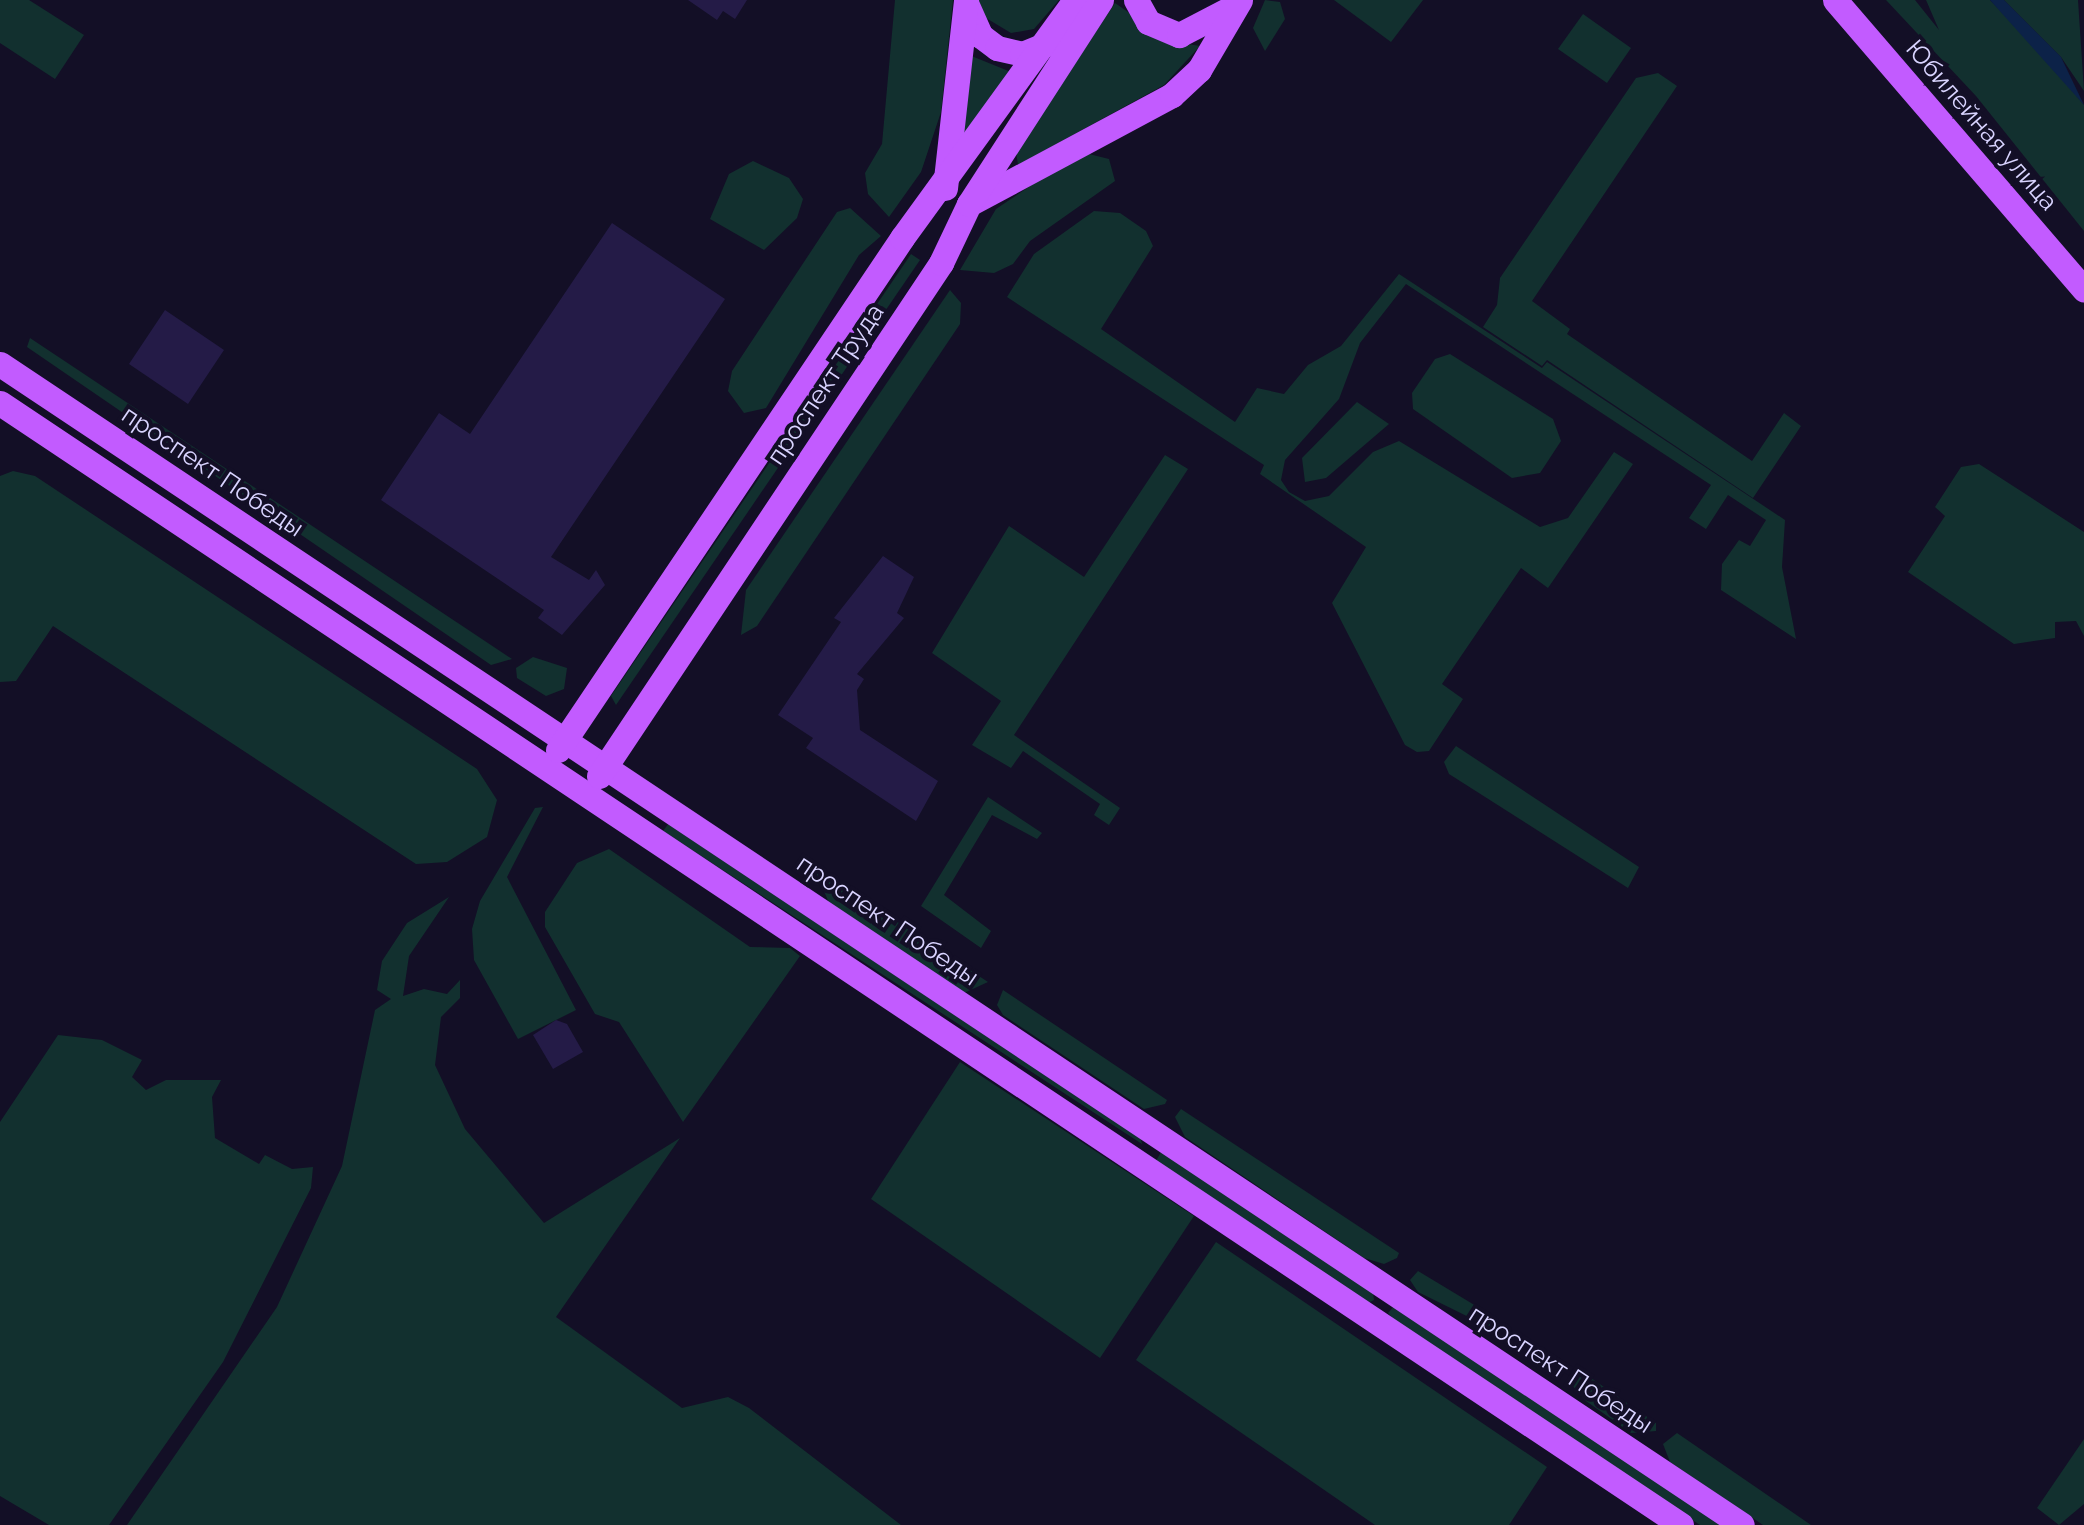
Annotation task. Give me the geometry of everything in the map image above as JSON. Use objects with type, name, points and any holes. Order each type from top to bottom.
[{"type":"main road","name":"проспект Труда","points":[[547,767],[902,238],[945,188],[1075,0]]},
{"type":"main road","name":"проспект Труда","points":[[588,795],[942,263],[970,204],[1101,0]]},
{"type":"main road","points":[[1136,0],[1156,29],[1179,34],[1239,2]]},
{"type":"main road","name":"Юбилейная улица","points":[[1835,0],[2084,290]]},
{"type":"main road","points":[[966,1],[981,36],[997,48],[1022,54],[1046,44]]},
{"type":"main road","points":[[966,1],[945,188],[970,204],[1172,96],[1199,70],[1239,2]]},
{"type":"main road","name":"проспект Победы","points":[[0,364],[1742,1525]]},
{"type":"main road","points":[[0,402],[1681,1525]]},
{"type":"green space","points":[[0,0],[29,0],[84,35],[55,79],[0,43]]},
{"type":"green space","points":[[895,0],[953,0],[941,112],[921,172],[889,217],[868,194],[865,173],[882,144]]},
{"type":"green space","points":[[978,0],[1059,0],[1034,29],[1011,33],[986,18]]},
{"type":"green space","points":[[1265,0],[1280,2],[1285,19],[1265,51],[1253,28]]},
{"type":"green space","points":[[1334,0],[1423,0],[1391,42]]},
{"type":"green space","points":[[1886,0],[1915,0],[1939,30],[1926,0],[1990,0],[2046,59],[2084,105],[2084,231],[1976,96]]},
{"type":"green space","points":[[2004,0],[2078,0],[2084,91],[2061,57]]},
{"type":"green space","points":[[1115,3],[1170,41],[1200,46],[1164,85],[1018,165],[1016,152]]},
{"type":"green space","points":[[1583,14],[1631,48],[1607,83],[1558,49]]},
{"type":"green space","points":[[969,55],[1011,72],[962,148]]},
{"type":"green space","points":[[1658,73],[1677,86],[1532,301],[1570,329],[1567,334],[1752,461],[1784,413],[1801,426],[1753,498],[1547,360],[1542,366],[1483,327],[1497,305],[1500,278],[1636,78]]},
{"type":"green space","points":[[1081,152],[1109,159],[1115,181],[1030,241],[1013,264],[994,273],[960,270],[996,209]]},
{"type":"green space","points":[[753,161],[789,178],[803,199],[797,218],[764,250],[710,219],[729,174]]},
{"type":"green space","points":[[850,208],[881,236],[859,255],[766,408],[744,413],[728,391],[732,371],[837,212]]},
{"type":"green space","points":[[1094,211],[1120,213],[1146,231],[1153,246],[1101,329],[1235,422],[1257,388],[1284,394],[1308,365],[1341,346],[1399,274],[1542,368],[1547,362],[1785,520],[1782,567],[1796,639],[1721,590],[1722,564],[1739,540],[1750,546],[1766,520],[1728,495],[1706,529],[1689,518],[1711,485],[1406,284],[1360,343],[1339,399],[1285,460],[1281,480],[1289,492],[1305,501],[1329,496],[1373,452],[1399,441],[1540,527],[1568,518],[1614,452],[1633,464],[1548,588],[1521,568],[1442,684],[1463,699],[1429,751],[1417,752],[1405,745],[1332,603],[1366,547],[1260,474],[1264,465],[1007,297],[1034,254]]},
{"type":"green space","points":[[911,254],[920,260],[616,705],[611,696]]},
{"type":"green space","points":[[950,290],[961,303],[960,324],[757,626],[741,635],[746,590]]},
{"type":"green space","points":[[30,338],[512,659],[491,665],[27,347]]},
{"type":"green space","points":[[1450,354],[1553,419],[1561,441],[1540,473],[1512,478],[1413,409],[1412,393],[1435,359]]},
{"type":"green space","points":[[1357,402],[1389,424],[1326,478],[1305,482],[1302,458]]},
{"type":"green space","points":[[1165,455],[1188,469],[1014,735],[1120,808],[1109,825],[1094,815],[1100,804],[1023,751],[1011,768],[972,745],[1001,701],[932,653],[1009,526],[1084,577]]},
{"type":"green space","points":[[1979,464],[2084,532],[2084,636],[2076,621],[2055,622],[2055,638],[2014,644],[1908,572],[1945,516],[1935,507],[1961,467]]},
{"type":"green space","points":[[13,471],[35,476],[477,769],[497,800],[487,837],[447,862],[416,864],[53,626],[16,681],[0,682],[0,476]]},
{"type":"green space","points":[[533,657],[567,668],[564,689],[546,696],[517,678],[516,668]]},
{"type":"green space","points":[[1456,746],[1639,867],[1628,888],[1449,774],[1444,762]]},
{"type":"green space","points":[[988,797],[1042,833],[1037,839],[992,815],[944,895],[991,931],[981,948],[921,906]]},
{"type":"green space","points":[[543,807],[507,877],[576,1010],[518,1039],[474,960],[472,929],[480,901],[535,808]]},
{"type":"green space","points":[[669,823],[1140,1136],[1142,1144],[663,831]]},
{"type":"green space","points":[[609,849],[750,947],[790,948],[800,956],[683,1122],[619,1022],[595,1014],[545,927],[545,912],[577,863]]},
{"type":"green space","points":[[813,866],[988,982],[964,993],[830,905]]},
{"type":"green space","points":[[449,897],[409,956],[403,996],[424,989],[447,994],[460,980],[460,998],[441,1017],[435,1065],[465,1129],[544,1223],[680,1138],[556,1317],[682,1408],[728,1397],[749,1408],[901,1525],[127,1525],[277,1307],[342,1166],[375,1010],[391,999],[377,990],[382,961],[407,923]]},
{"type":"green space","points":[[1003,990],[1167,1100],[1165,1104],[1144,1109],[1003,1015],[997,1005]]},
{"type":"green space","points":[[58,1035],[102,1040],[142,1060],[132,1077],[146,1090],[166,1080],[221,1080],[212,1097],[215,1138],[259,1164],[265,1155],[292,1169],[313,1167],[311,1188],[223,1362],[109,1525],[49,1525],[0,1496],[0,1122]]},
{"type":"green space","points":[[960,1062],[1194,1216],[1100,1358],[871,1199]]},
{"type":"green space","points":[[1181,1109],[1399,1253],[1397,1258],[1384,1264],[1364,1258],[1185,1137],[1175,1117]]},
{"type":"green space","points":[[1161,1152],[1373,1293],[1374,1300],[1368,1303],[1156,1161]]},
{"type":"green space","points":[[1216,1242],[1547,1467],[1509,1525],[1375,1525],[1136,1360]]},
{"type":"green space","points":[[1418,1271],[1491,1315],[1495,1330],[1418,1292],[1410,1280]]},
{"type":"green space","points":[[1394,1306],[1722,1525],[1700,1525],[1395,1321],[1388,1313]]},
{"type":"green space","points":[[1578,1369],[1656,1423],[1656,1431],[1631,1433],[1586,1401],[1569,1382]]},
{"type":"green space","points":[[1677,1433],[1811,1525],[1763,1525],[1670,1462],[1663,1444]]},
{"type":"green space","points":[[2084,1439],[2084,1504],[2059,1525],[2037,1508]]},
{"type":"water","points":[[1990,0],[2004,0],[2061,57],[2084,105]]},
{"type":"building","points":[[688,0],[747,0],[735,19],[723,11],[717,20]]},
{"type":"building","points":[[612,223],[725,299],[551,557],[589,580],[596,570],[605,585],[562,635],[538,618],[544,610],[381,500],[439,413],[470,434]]},
{"type":"building","points":[[165,310],[224,350],[188,404],[129,364]]},
{"type":"building","points":[[883,556],[914,577],[897,613],[904,618],[857,674],[864,679],[857,690],[860,730],[938,781],[916,821],[806,748],[813,738],[778,715],[841,622],[834,618]]},
{"type":"building","points":[[556,1020],[567,1024],[583,1052],[553,1069],[533,1035]]}]
